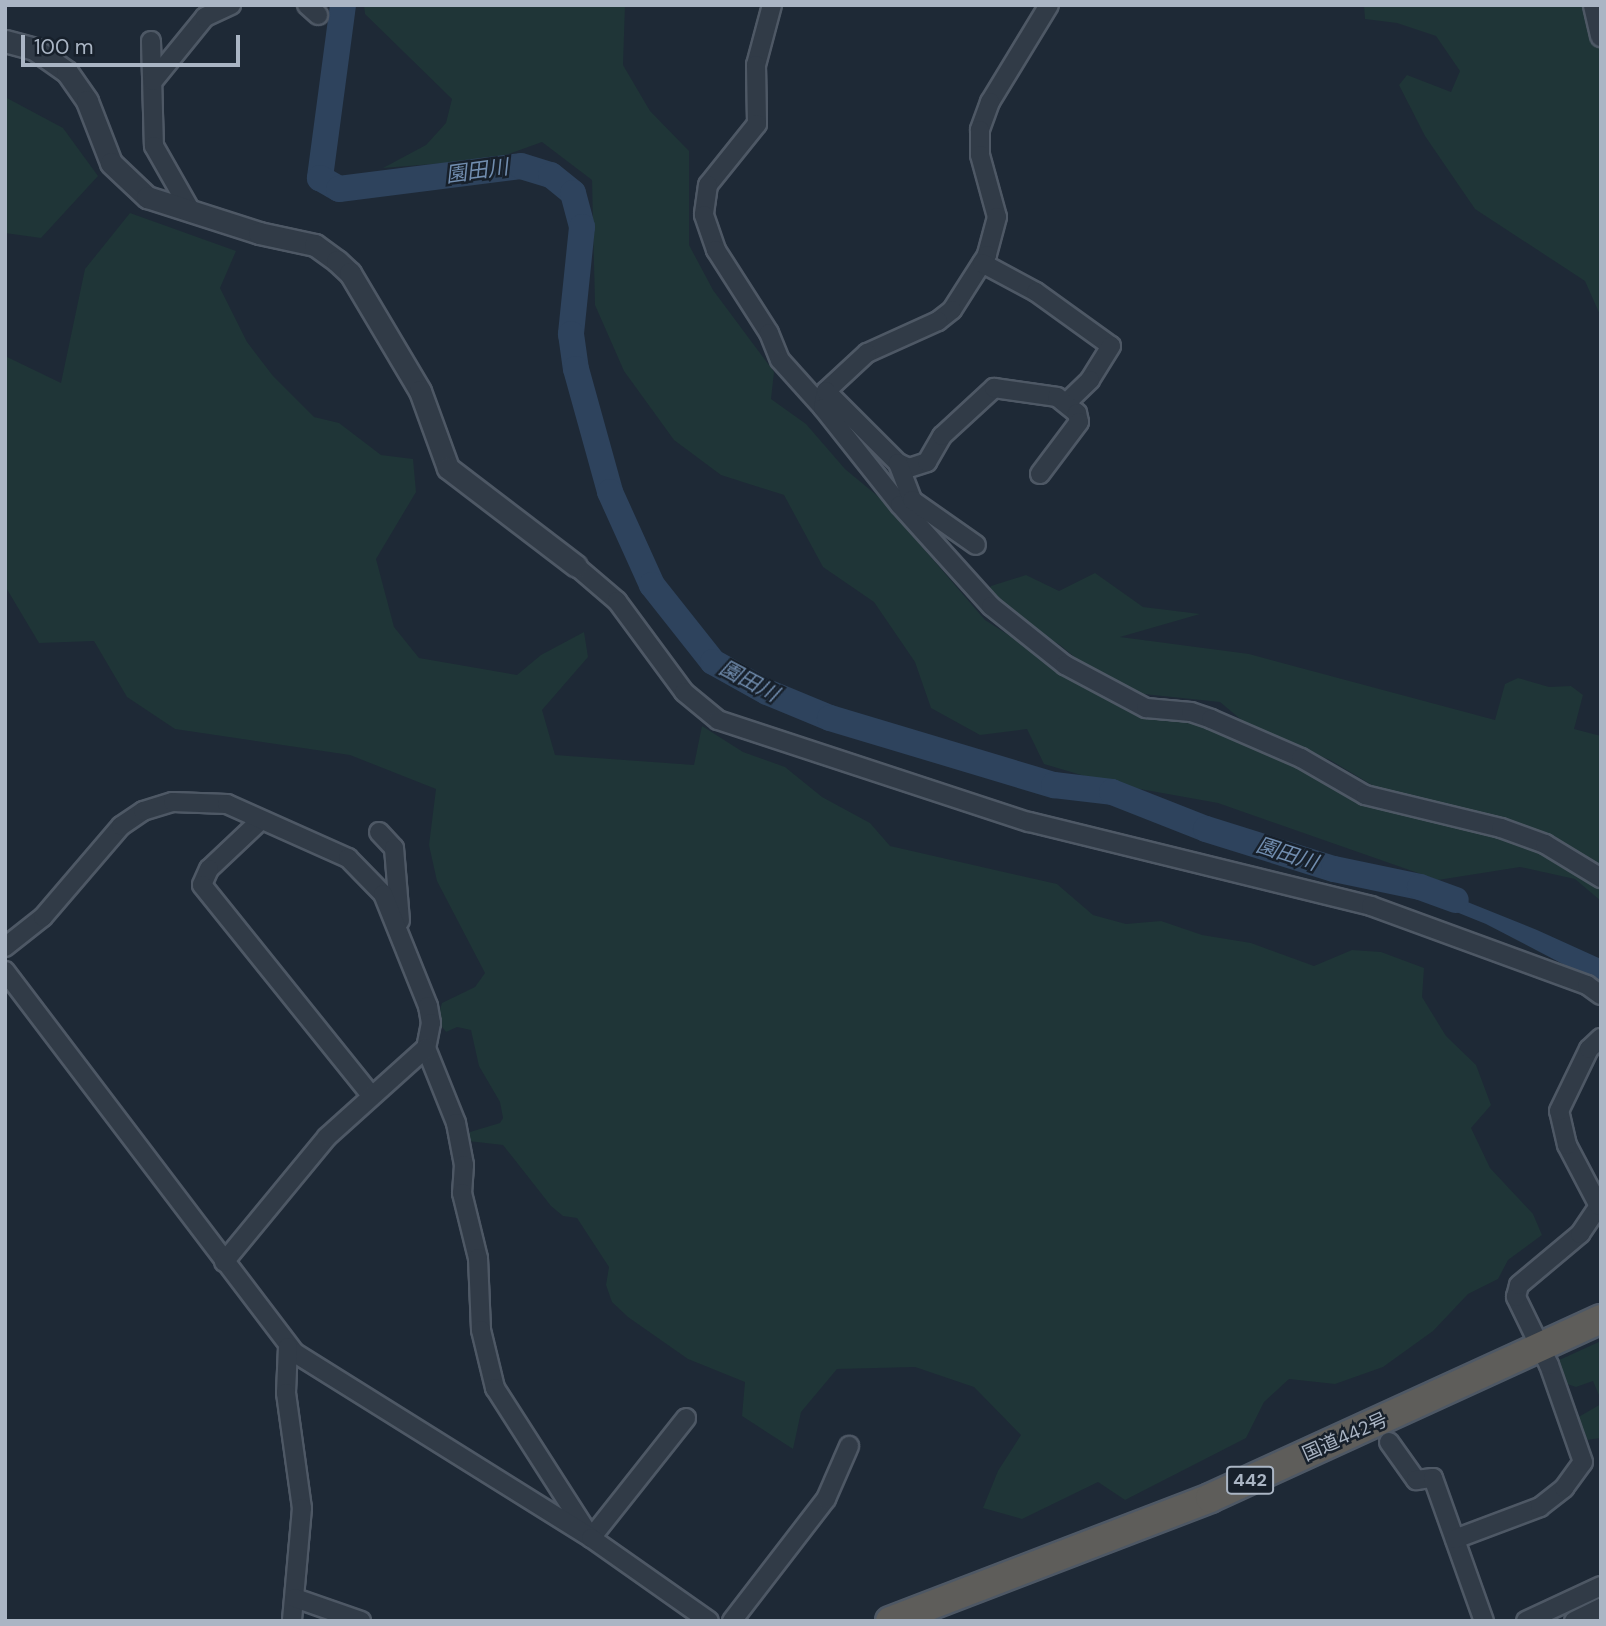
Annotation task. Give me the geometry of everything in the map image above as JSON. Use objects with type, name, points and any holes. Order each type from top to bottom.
[{"type":"highway","name":"国道442号","points":[[890,1621],[1199,1503],[1601,1319]]},
{"type":"street","points":[[153,81],[205,17],[231,5]]},
{"type":"street","points":[[772,5],[756,65],[757,124],[708,185],[704,215],[716,250],[771,337],[780,360],[898,463],[909,468],[922,465],[942,436],[994,388],[1044,392],[1066,402],[1077,413],[1077,427],[1040,474]]},
{"type":"street","points":[[825,400],[877,346],[945,316],[982,263],[997,217],[979,155],[980,130],[990,103],[1049,5]]},
{"type":"street","points":[[1594,5],[1601,35]]},
{"type":"street","points":[[5,41],[34,49],[67,72],[87,101],[105,151],[122,177],[147,197],[192,213],[315,245],[350,273],[420,391],[448,468],[576,566],[617,601],[684,692],[718,720],[1029,822],[1371,906],[1587,985],[1601,995]]},
{"type":"street","points":[[151,41],[154,146],[192,213]]},
{"type":"street","points":[[982,263],[1036,292],[1111,346],[1090,380],[1066,402]]},
{"type":"street","points":[[825,400],[900,505],[991,606],[1065,666],[1146,708],[1200,714],[1301,758],[1365,795],[1501,828],[1545,844],[1601,878]]},
{"type":"street","points":[[898,463],[904,488],[912,500],[976,545]]},
{"type":"street","points":[[5,947],[43,917],[104,843],[143,811],[183,800],[207,800],[261,820],[335,851],[361,867],[383,894],[428,1006],[430,1023],[426,1048],[456,1123],[464,1165],[461,1193],[479,1265],[481,1330],[495,1388],[591,1538]]},
{"type":"street","points":[[261,820],[209,869],[202,885],[371,1095]]},
{"type":"street","points":[[379,832],[394,848],[401,942]]},
{"type":"street","points":[[5,971],[288,1347],[591,1538],[709,1621]]},
{"type":"street","points":[[1455,1539],[1541,1507],[1564,1488],[1583,1462],[1541,1348],[1516,1297],[1519,1285],[1580,1234],[1599,1206],[1567,1145],[1559,1111],[1589,1049],[1601,1038]]},
{"type":"street","points":[[223,1262],[327,1137],[426,1048]]},
{"type":"street","points":[[288,1347],[286,1392],[302,1508],[292,1621]]},
{"type":"street","points":[[591,1538],[686,1418]]},
{"type":"street","points":[[1389,1442],[1416,1480],[1433,1478],[1484,1621]]},
{"type":"street","points":[[732,1621],[826,1499],[849,1446]]},
{"type":"street","points":[[1526,1621],[1601,1586]]},
{"type":"street","points":[[295,1598],[361,1621]]},
{"type":"street","points":[[1574,1621],[1601,1608]]},
{"type":"green space","points":[[364,5],[625,5],[623,65],[650,111],[689,151],[689,245],[713,290],[774,372],[771,399],[806,424],[845,469],[880,498],[985,620],[1129,712],[1186,719],[1326,781],[1353,799],[1384,809],[1500,834],[1513,824],[1382,791],[1330,760],[1251,728],[1220,702],[1134,693],[1096,675],[1060,645],[1030,628],[985,594],[991,586],[1026,575],[1059,591],[1095,573],[1143,607],[1200,614],[1120,637],[1249,654],[1495,720],[1505,684],[1518,678],[1549,687],[1571,686],[1583,695],[1574,729],[1601,736],[1601,901],[1575,879],[1520,867],[1438,880],[1218,803],[1112,784],[1044,764],[1027,729],[980,735],[931,708],[915,662],[874,602],[823,567],[784,495],[721,475],[674,440],[624,371],[595,305],[592,180],[542,142],[495,159],[383,168],[426,145],[446,123],[452,99],[365,14]]},
{"type":"green space","points":[[1364,5],[1601,5],[1601,317],[1585,281],[1475,209],[1425,136],[1399,85],[1407,75],[1451,92],[1460,71],[1436,36],[1397,23],[1365,19]]},
{"type":"green space","points":[[5,97],[63,128],[98,176],[41,238],[5,233]]},
{"type":"green space","points":[[130,213],[236,251],[220,288],[247,342],[273,376],[314,417],[339,423],[381,455],[413,459],[416,492],[376,559],[394,627],[419,658],[517,675],[541,655],[584,632],[588,657],[542,710],[555,755],[694,765],[702,726],[743,752],[785,767],[822,797],[870,823],[890,846],[1057,884],[1093,915],[1126,924],[1161,921],[1202,935],[1251,943],[1314,966],[1352,950],[1381,952],[1424,968],[1422,997],[1446,1036],[1476,1065],[1491,1105],[1471,1128],[1490,1168],[1533,1214],[1542,1235],[1508,1260],[1498,1279],[1468,1294],[1433,1331],[1383,1367],[1335,1384],[1289,1379],[1264,1402],[1246,1438],[1125,1500],[1098,1482],[1022,1519],[983,1508],[998,1471],[1021,1435],[974,1387],[915,1367],[837,1369],[801,1412],[793,1449],[742,1416],[745,1382],[688,1359],[628,1317],[612,1302],[606,1285],[609,1267],[577,1218],[563,1216],[551,1206],[503,1145],[468,1141],[470,1132],[500,1123],[503,1118],[500,1102],[479,1066],[471,1030],[457,1027],[446,1032],[437,1020],[442,1003],[475,987],[485,973],[437,881],[429,845],[436,789],[350,755],[175,729],[127,697],[94,641],[39,643],[5,586],[5,356],[61,383],[85,269]]},
{"type":"green space","points":[[1601,1341],[1601,1400],[1593,1381],[1576,1387],[1564,1383],[1557,1361]]},
{"type":"green space","points":[[1601,1404],[1601,1438],[1579,1441],[1575,1419]]},
{"type":"water","points":[[1334,869],[1455,897],[1537,930],[1601,959],[1601,984],[1486,924],[1382,882]]},
{"type":"waterway","name":"園田川","points":[[343,5],[320,178],[339,189],[521,166],[551,175],[573,193],[582,227],[571,334],[576,369],[610,492],[652,585],[713,662],[767,692],[830,718],[1054,785],[1112,792],[1206,829],[1334,869],[1420,887],[1456,900]]}]
